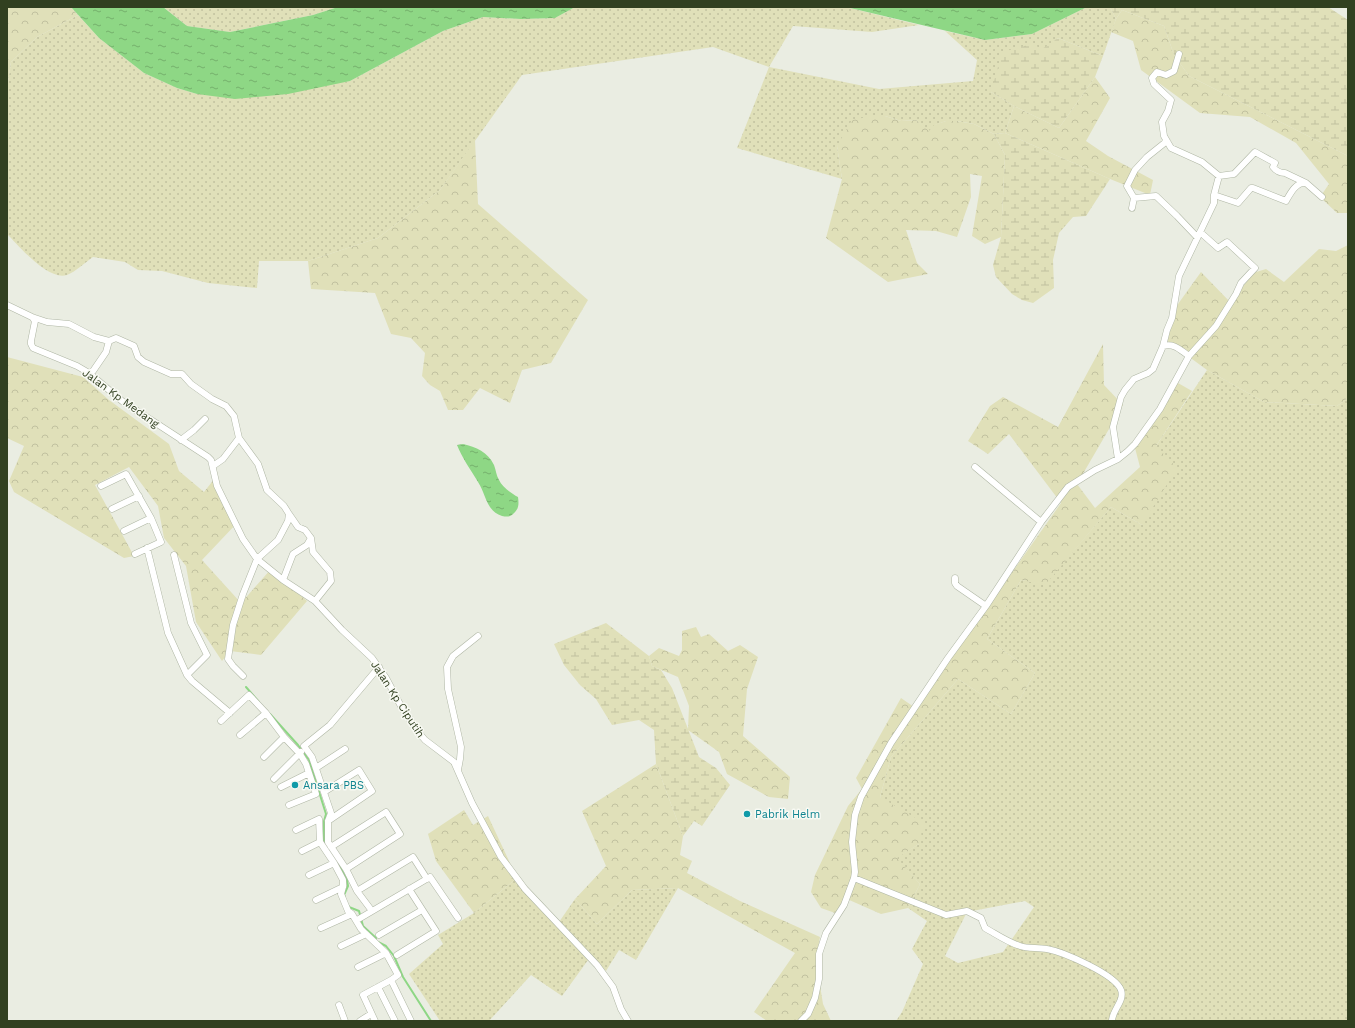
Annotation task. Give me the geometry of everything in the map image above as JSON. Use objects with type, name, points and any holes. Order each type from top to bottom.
[{"type":"street","points":[[1179,54],[1174,71],[1166,75],[1157,72],[1152,78],[1154,84],[1171,100],[1168,111],[1162,122],[1164,136],[1171,148],[1202,162],[1219,176],[1234,174],[1255,152],[1275,163],[1273,167],[1276,170],[1306,183],[1322,197]]},
{"type":"street","points":[[1132,208],[1134,198],[1127,186],[1135,170],[1146,157],[1167,141]]},
{"type":"street","points":[[1118,459],[1113,427],[1121,397],[1134,379],[1153,370],[1163,346],[1166,330],[1172,318],[1179,276],[1214,203],[1214,195],[1219,176]]},
{"type":"street","points":[[1214,195],[1238,203],[1251,188],[1253,188],[1286,201],[1298,184],[1301,182],[1306,183]]},
{"type":"street","points":[[801,1021],[808,1014],[815,998],[819,979],[819,954],[826,932],[844,905],[854,878],[855,872],[852,842],[855,815],[861,797],[891,744],[927,688],[986,606],[1041,522],[1068,487],[1095,470],[1118,459],[1135,444],[1160,409],[1189,356],[1216,326],[1236,294],[1241,283],[1255,268],[1227,242],[1218,248],[1198,234],[1156,196],[1134,198]]},
{"type":"street","points":[[7,305],[32,317],[47,322],[69,324],[94,337],[109,341],[116,338],[134,346],[138,357],[144,362],[171,374],[182,374],[191,384],[226,406],[234,416],[239,438],[258,464],[267,490],[284,506],[298,527],[305,530],[311,538],[313,552],[330,572],[331,581],[315,601]]},
{"type":"street","name":"Jalan Kp Medang","points":[[32,317],[35,321],[31,341],[33,348],[77,366],[89,373],[122,401],[208,457],[213,466]]},
{"type":"street","points":[[89,373],[93,372],[106,352],[109,341]]},
{"type":"street","points":[[1163,346],[1169,344],[1173,345],[1189,356]]},
{"type":"street","points":[[180,440],[194,430],[205,419]]},
{"type":"street","points":[[213,466],[223,459],[239,438]]},
{"type":"street","name":"Jalan Kp Ciputih","points":[[213,466],[214,478],[217,486],[243,538],[257,559],[283,580],[315,601],[342,630],[372,658],[386,678],[402,708],[419,733],[425,740],[454,762],[472,803],[501,857],[525,889],[597,965],[613,987],[621,1009],[628,1021]]},
{"type":"street","points":[[975,468],[1041,522]]},
{"type":"street","points":[[101,486],[126,474],[151,518],[161,542],[135,554]]},
{"type":"street","points":[[112,509],[139,496]]},
{"type":"street","points":[[243,676],[228,659],[233,625],[257,559],[278,540],[288,521],[289,514]]},
{"type":"street","points":[[124,530],[151,518]]},
{"type":"street","points":[[283,580],[293,554],[306,545],[311,538]]},
{"type":"street","points":[[147,548],[168,633],[187,676],[192,682],[230,713]]},
{"type":"street","points":[[174,555],[192,623],[207,655],[187,676]]},
{"type":"street","points":[[955,578],[955,583],[957,586],[986,606]]},
{"type":"street","points":[[458,770],[461,747],[448,689],[447,667],[453,656],[478,636]]},
{"type":"street","points":[[274,779],[300,754],[304,746],[330,725],[378,667]]},
{"type":"street","points":[[221,721],[249,695],[300,754],[306,764],[316,794],[289,805]]},
{"type":"street","points":[[240,735],[266,713]]},
{"type":"street","points":[[264,757],[284,737]]},
{"type":"street","points":[[304,746],[312,757],[330,813],[328,821],[328,842],[346,869],[357,891],[372,911]]},
{"type":"street","points":[[316,768],[345,749]]},
{"type":"street","points":[[324,792],[359,770],[372,791],[328,821]]},
{"type":"street","points":[[281,787],[309,774]]},
{"type":"street","points":[[331,847],[386,812],[400,834],[346,869]]},
{"type":"street","points":[[296,830],[319,820],[320,842],[334,863],[342,880],[343,887],[340,894],[348,911],[357,920],[361,929],[386,953],[398,975],[363,995],[375,1021]]},
{"type":"street","points":[[302,851],[320,842]]},
{"type":"street","points":[[357,891],[413,857],[427,879]]},
{"type":"street","points":[[310,875],[334,863]]},
{"type":"street","points":[[357,920],[430,877],[458,918]]},
{"type":"street","points":[[854,878],[946,915],[967,911],[982,918],[985,928],[1011,944],[1022,947],[1047,949],[1079,960],[1109,977],[1119,987],[1121,991],[1121,999],[1112,1017],[1112,1021]]},
{"type":"street","points":[[316,900],[343,887]]},
{"type":"street","points":[[397,955],[436,931],[409,889]]},
{"type":"street","points":[[379,935],[422,910]]},
{"type":"street","points":[[320,928],[352,914]]},
{"type":"street","points":[[341,946],[366,934]]},
{"type":"street","points":[[358,967],[386,953]]},
{"type":"street","points":[[391,980],[411,1021]]},
{"type":"street","points":[[378,987],[395,1021]]},
{"type":"street","points":[[339,1005],[346,1021]]},
{"type":"street","points":[[360,1021],[371,1014]]},
{"type":"green space","points":[[7,7],[71,7],[78,15],[37,37],[11,62],[7,89]]},
{"type":"green space","points":[[163,7],[338,7],[313,15],[230,32],[187,26]]},
{"type":"green space","points":[[575,7],[846,7],[919,25],[872,32],[793,26],[769,67],[713,47],[522,75],[440,190],[378,238],[308,261],[259,261],[257,288],[208,283],[162,271],[138,270],[125,262],[93,257],[70,274],[59,275],[51,273],[34,261],[7,234],[7,89],[11,62],[37,37],[78,15],[99,38],[144,73],[177,88],[197,94],[350,81],[443,31],[483,17],[521,19],[555,18]]},
{"type":"green space","points":[[1087,7],[1110,7],[1116,19],[1103,56],[1058,38],[991,92],[1014,106],[1005,133],[994,134],[974,124],[957,121],[946,121],[935,125],[929,132],[916,120],[901,121],[885,116],[837,146],[842,179],[737,148],[769,67],[879,89],[973,81],[977,60],[945,31],[985,40],[1032,34]]},
{"type":"green space","points":[[1110,7],[1328,7],[1348,20],[1348,156],[1189,76],[1174,55],[1164,26],[1122,10],[1116,19]]},
{"type":"green space","points":[[1122,10],[1164,26],[1174,55],[1189,76],[1348,156],[1348,213],[1337,213],[1320,197],[1329,184],[1296,143],[1250,117],[1200,113],[1141,70],[1133,41],[1111,32],[1116,19]]},
{"type":"green space","points":[[1058,38],[1103,56],[1095,77],[1059,128],[1014,106],[991,92],[1002,52],[1032,44],[1042,49]]},
{"type":"green space","points":[[1095,77],[1110,98],[1086,141],[1108,156],[1153,180],[1150,195],[1005,133],[1014,106],[1059,128]]},
{"type":"green space","points":[[885,116],[901,121],[916,120],[929,131],[934,125],[946,121],[957,121],[974,124],[994,134],[1005,155],[1001,237],[985,244],[972,236],[982,176],[970,174],[971,197],[957,237],[936,231],[906,230],[917,263],[928,274],[888,282],[826,238],[842,179],[837,146],[852,120]]},
{"type":"green space","points":[[1005,133],[1110,179],[1086,216],[1073,217],[1059,233],[1053,260],[1054,288],[1033,303],[1022,300],[1012,294],[996,277],[993,265],[1001,237],[1005,155],[994,134]]},
{"type":"green space","points":[[475,140],[478,204],[588,300],[551,363],[522,370],[510,403],[480,388],[463,410],[448,410],[440,391],[430,385],[422,376],[425,353],[411,338],[391,334],[375,293],[311,289],[308,261],[378,238],[440,190]]},
{"type":"green space","points":[[1348,245],[1348,398],[1337,406],[1264,402],[1207,370],[1162,337],[1178,304],[1201,272],[1231,303],[1253,273],[1266,269],[1284,282],[1319,249],[1336,251]]},
{"type":"green space","points":[[1103,344],[1104,385],[1123,405],[1077,484],[1095,508],[1140,467],[1135,448],[1178,383],[1192,391],[1156,446],[1177,468],[1142,525],[1111,507],[1045,585],[1021,580],[987,639],[1035,673],[1011,714],[958,679],[891,757],[880,797],[924,823],[919,844],[897,858],[920,884],[908,908],[881,914],[847,899],[838,914],[821,908],[811,892],[815,875],[848,806],[862,789],[856,778],[901,698],[914,707],[948,663],[1061,503],[1009,434],[988,454],[968,441],[990,406],[1003,397],[1058,427]]},
{"type":"green space","points":[[7,357],[83,377],[109,400],[169,444],[179,471],[204,492],[215,478],[238,522],[202,560],[241,603],[271,569],[307,601],[261,655],[230,651],[222,661],[196,622],[186,566],[164,538],[158,506],[129,467],[95,485],[134,556],[124,558],[14,492],[9,481],[24,446],[7,438]]},
{"type":"green space","points":[[1207,370],[1264,402],[1337,406],[1348,398],[1348,1021],[896,1021],[902,1012],[923,964],[912,949],[927,921],[908,908],[920,884],[896,858],[919,844],[880,797],[891,757],[958,679],[1011,714],[1035,673],[987,639],[1021,580],[1045,584],[1111,507],[1142,525],[1156,446]],"holes":[[[1025,901],[1034,907],[1003,952],[958,963],[945,956],[967,912]]]},
{"type":"green space","points":[[606,623],[649,656],[652,666],[661,670],[672,688],[699,757],[716,768],[730,785],[702,826],[694,821],[683,836],[656,764],[654,730],[639,720],[612,725],[596,699],[580,685],[564,665],[554,644]]},
{"type":"green space","points":[[696,627],[701,637],[709,634],[728,651],[740,645],[758,657],[747,689],[743,736],[790,777],[788,799],[769,797],[727,774],[719,752],[688,730],[689,706],[678,677],[652,666],[649,656],[659,648],[679,656],[682,650],[682,631]]},
{"type":"green space","points":[[656,764],[683,836],[680,855],[692,861],[687,873],[740,901],[820,937],[816,960],[823,1004],[831,1021],[767,1021],[754,1012],[795,953],[678,888],[632,890],[597,924],[575,899],[606,866],[582,811]]},
{"type":"green space","points":[[464,810],[473,825],[488,816],[517,878],[474,913],[436,861],[428,834]]},
{"type":"green space","points":[[517,878],[559,922],[575,899],[597,924],[632,890],[678,888],[636,960],[619,950],[606,971],[591,956],[562,996],[531,975],[489,1021],[440,1021],[409,974],[443,944],[438,935],[474,913]]},
{"type":"water","points":[[71,7],[163,7],[187,26],[230,32],[313,15],[338,7],[575,7],[555,18],[521,19],[483,17],[443,31],[350,81],[288,94],[235,99],[197,94],[177,88],[144,73],[99,38]]},
{"type":"water","points":[[846,7],[1087,7],[1032,34],[985,40]]},
{"type":"water","points":[[463,444],[485,453],[494,465],[500,483],[507,490],[518,497],[517,508],[512,515],[502,516],[497,514],[489,506],[481,487],[457,445]]},
{"type":"waterway","points":[[246,687],[259,702]]},
{"type":"waterway","points":[[270,714],[298,745],[309,760],[326,814],[324,821],[324,842],[336,859],[347,880],[348,886],[344,895],[345,897]]},
{"type":"waterway","points":[[348,905],[349,907],[359,911],[363,926],[376,938],[375,940]]},
{"type":"waterway","points":[[378,942],[386,946],[394,956],[403,977],[431,1021]]},
{"type":"place","name":"Ansara PBS","points":[[295,785]]},
{"type":"place","name":"Pabrik Helm","points":[[747,814]]}]
